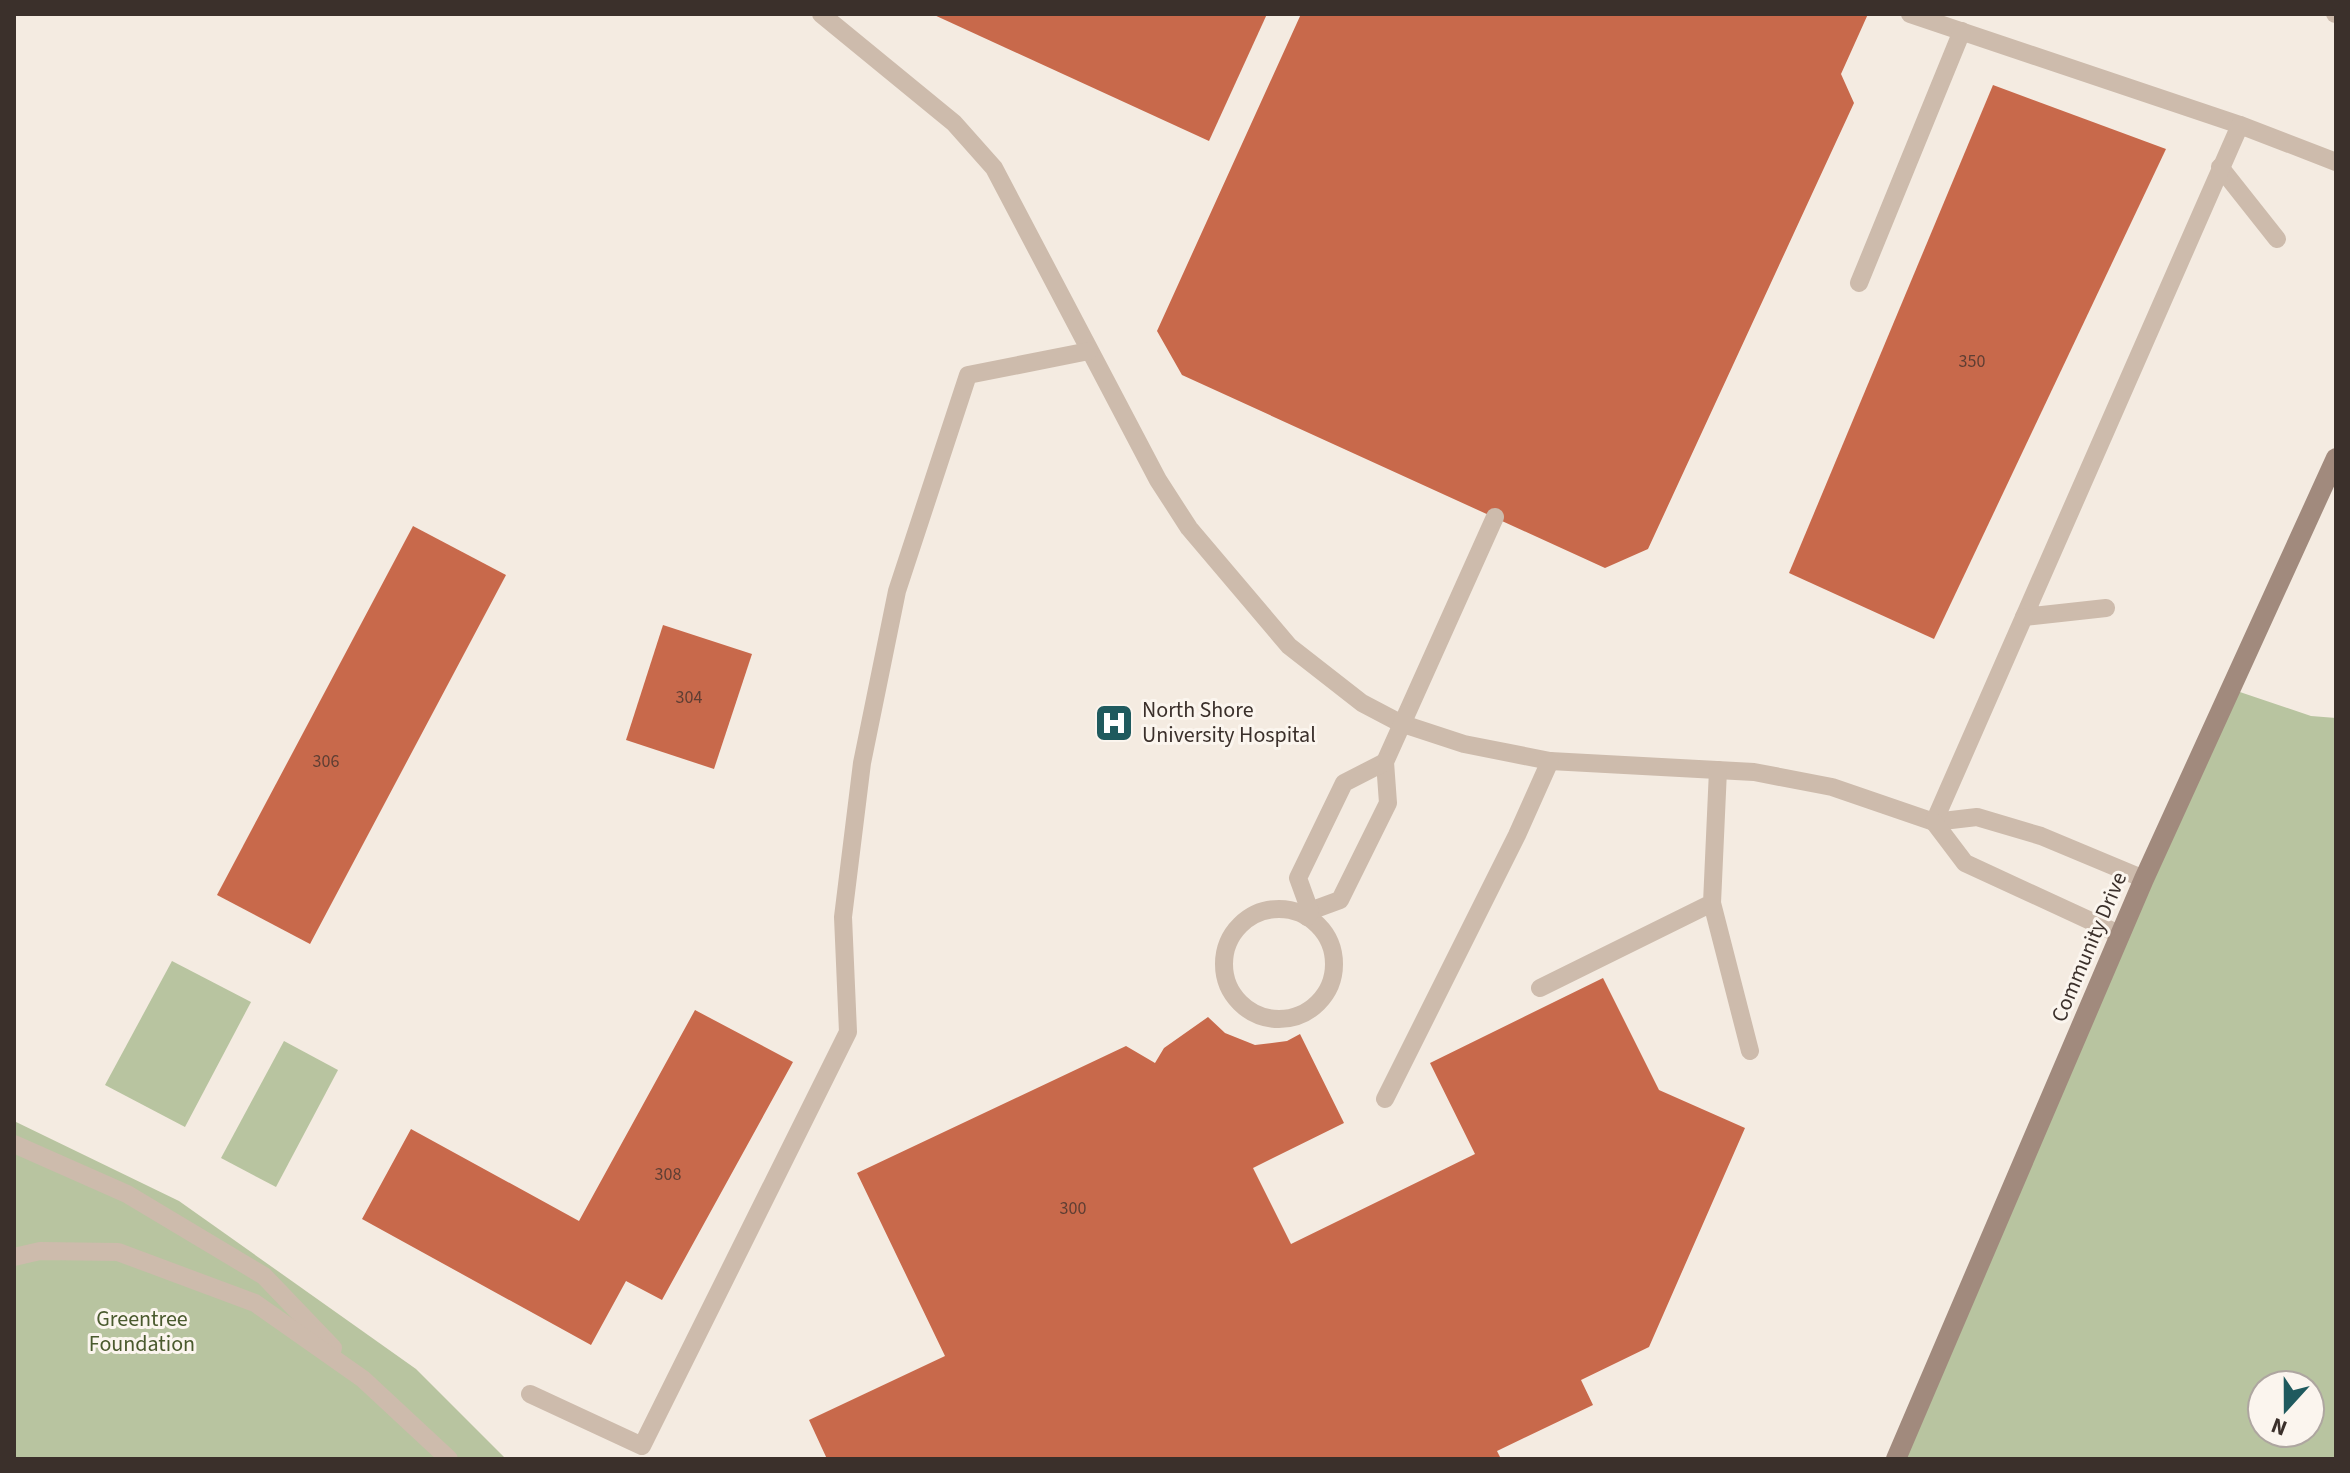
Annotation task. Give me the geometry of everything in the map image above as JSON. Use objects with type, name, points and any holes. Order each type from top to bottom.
[{"type":"main road","name":"Community Drive","points":[[1896,1459],[2144,879],[2336,458]]},
{"type":"lane","points":[[821,14],[954,123],[994,168],[1158,480],[1199,540],[1289,646],[1362,703],[1400,723],[1464,744],[1550,761],[1718,770],[1832,787],[1934,822],[1977,817],[2041,836],[2144,879]]},
{"type":"lane","points":[[1910,14],[2240,125],[2336,162]]},
{"type":"lane","points":[[1859,283],[1962,31]]},
{"type":"lane","points":[[1934,822],[2240,125]]},
{"type":"lane","points":[[2220,167],[2277,239]]},
{"type":"lane","points":[[530,1394],[642,1446],[848,1032],[843,917],[862,763],[897,591],[968,375],[1089,351]]},
{"type":"lane","points":[[1385,762],[1344,783],[1298,878],[1308,914],[1331,945],[1335,963],[1327,991],[1309,1011],[1291,1019],[1272,1019],[1254,1014],[1239,1002],[1229,987],[1224,971],[1231,937],[1242,924],[1273,909],[1308,914],[1340,900],[1388,803],[1385,762],[1400,723],[1495,517]]},
{"type":"lane","points":[[2024,617],[2106,608]]},
{"type":"lane","points":[[1385,1099],[1550,761]]},
{"type":"lane","points":[[1718,770],[1712,903],[1750,1051]]},
{"type":"lane","points":[[1934,822],[1965,863],[2121,935]]},
{"type":"lane","points":[[1540,988],[1712,903]]},
{"type":"lane","points":[[14,1144],[127,1194],[264,1276],[363,1379],[449,1459]]},
{"type":"lane","points":[[14,1257],[40,1251],[118,1252],[255,1303],[363,1379]]},
{"type":"green space","points":[[2231,689],[2311,716],[2336,718],[2336,1459],[1896,1459]]},
{"type":"green space","points":[[172,961],[251,1002],[185,1127],[105,1085]]},
{"type":"green space","points":[[284,1041],[338,1070],[276,1187],[221,1158]]},
{"type":"green space","name":"Greentree Foundation","points":[[14,1121],[179,1201],[416,1369],[506,1459],[14,1459]]},
{"type":"building","points":[[932,14],[1267,14],[1209,141]]},
{"type":"building","points":[[1301,14],[1868,14],[1841,74],[1854,103],[1648,549],[1605,568],[1182,375],[1157,331]]},
{"type":"building","points":[[1993,85],[2166,149],[1934,639],[1789,573]]},
{"type":"building","points":[[413,526],[506,575],[310,944],[217,895]]},
{"type":"building","points":[[663,625],[752,654],[714,769],[626,740]]},
{"type":"building","points":[[1603,978],[1659,1090],[1745,1128],[1649,1347],[1581,1380],[1593,1405],[1497,1451],[1501,1459],[827,1459],[809,1420],[945,1356],[857,1173],[1126,1046],[1155,1063],[1164,1048],[1208,1017],[1225,1033],[1255,1045],[1287,1041],[1300,1034],[1344,1123],[1253,1168],[1291,1244],[1475,1154],[1430,1063]]},
{"type":"building","points":[[695,1010],[793,1062],[662,1300],[626,1281],[591,1345],[362,1219],[411,1129],[579,1221]]},
{"type":"place","name":"North Shore University Hospital","points":[[1114,723]]}]
